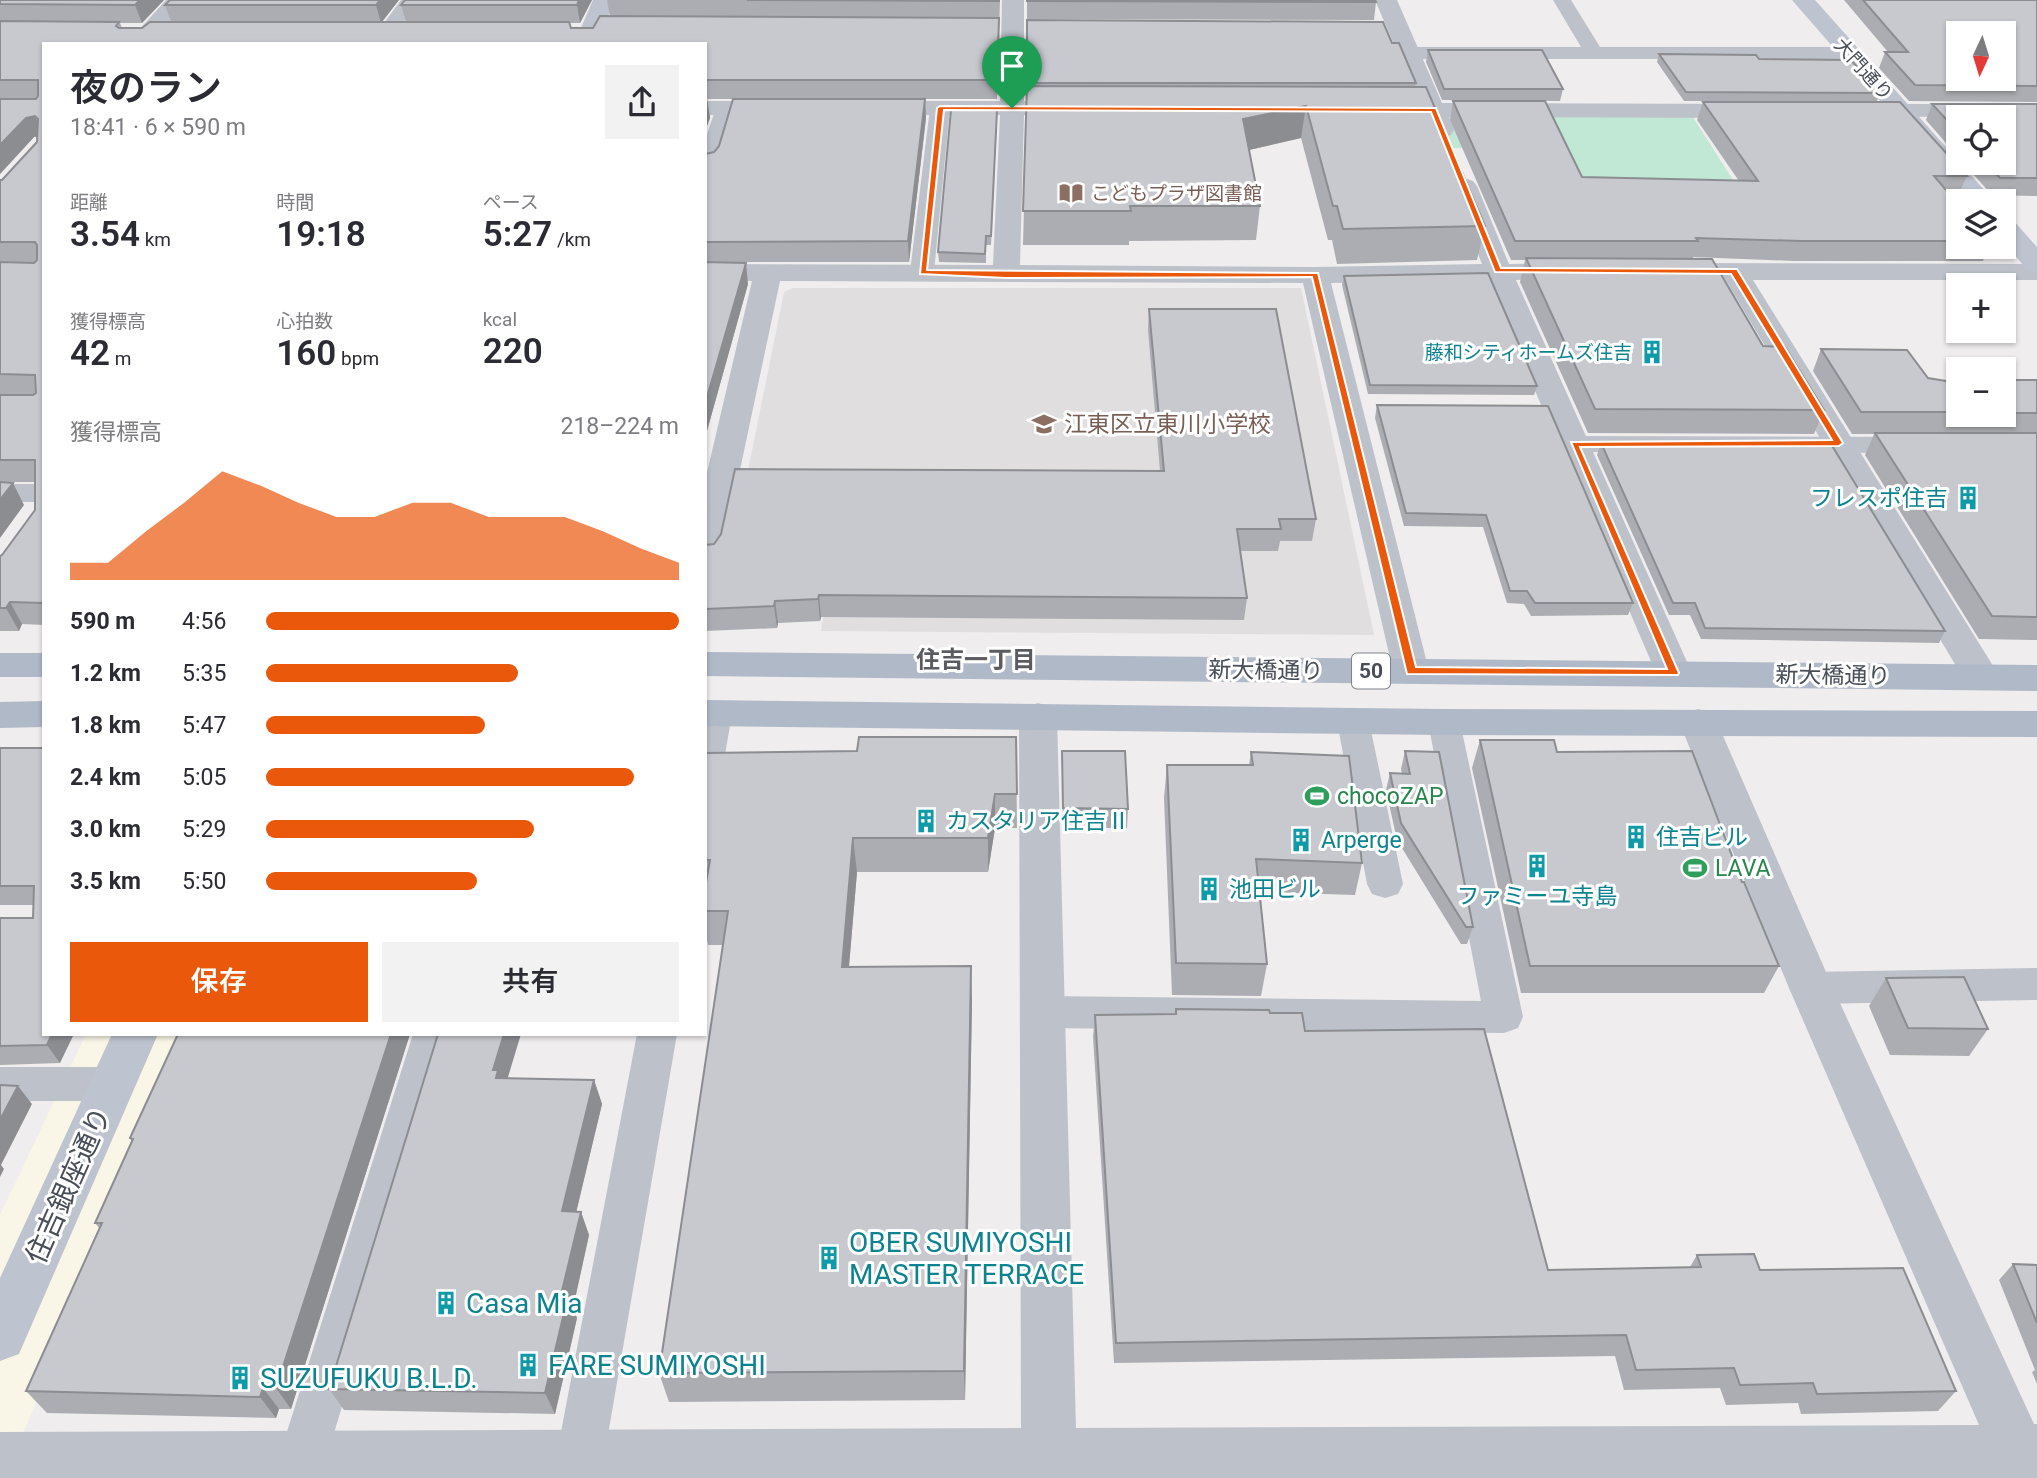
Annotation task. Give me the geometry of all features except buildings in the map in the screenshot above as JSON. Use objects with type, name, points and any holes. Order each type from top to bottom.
[{"type":"main road","name":"新大橋通り","points":[[707,664],[2037,678]]},
{"type":"main road","points":[[0,665],[42,665]]},
{"type":"main road","name":"新大橋通り","points":[[710,713],[1444,722],[2037,724]]},
{"type":"main road","points":[[0,715],[42,714]]},
{"type":"street","points":[[145,34],[178,0]]},
{"type":"street","points":[[589,34],[604,0]]},
{"type":"street","points":[[1006,275],[1012,108],[1004,27],[1013,0]]},
{"type":"street","points":[[1387,0],[1393,37],[1434,110],[1498,271],[1544,406],[1574,444],[1674,673]]},
{"type":"street","name":"大門通り","points":[[1803,0],[1970,189]]},
{"type":"street","points":[[716,108],[807,108]]},
{"type":"street","points":[[847,108],[1096,108]]},
{"type":"street","points":[[1366,110],[1772,111]]},
{"type":"street","points":[[1840,111],[2037,111]]},
{"type":"street","points":[[2016,240],[2037,264]]},
{"type":"street","points":[[707,272],[1315,275],[1600,271]]},
{"type":"street","points":[[1640,271],[2037,272]]},
{"type":"street","points":[[1734,271],[1981,677]]},
{"type":"street","points":[[707,546],[768,272]]},
{"type":"street","points":[[1315,275],[1360,406],[1411,671]]},
{"type":"street","points":[[1038,716],[1049,1467]]},
{"type":"street","points":[[0,1460],[302,1460],[511,1468],[579,1458],[1049,1467],[2029,1461],[1811,988],[1698,722]]},
{"type":"street","name":"住吉銀座通り","points":[[0,1336],[134,1036]]},
{"type":"lane","points":[[410,0],[381,32],[415,32]]},
{"type":"lane","points":[[1562,0],[1594,53]]},
{"type":"lane","points":[[563,32],[589,34],[620,26]]},
{"type":"lane","points":[[1004,27],[1037,27]]},
{"type":"lane","points":[[1393,37],[1594,53],[1849,53]]},
{"type":"lane","points":[[707,164],[716,108]]},
{"type":"lane","points":[[922,272],[940,108]]},
{"type":"lane","points":[[1574,444],[1944,445]]},
{"type":"lane","points":[[0,493],[42,493]]},
{"type":"lane","points":[[707,748],[710,713]]},
{"type":"lane","points":[[1353,721],[1385,884]]},
{"type":"lane","points":[[1043,1012],[1504,1017],[1444,722]]},
{"type":"lane","points":[[1811,988],[2037,984]]},
{"type":"lane","points":[[302,1460],[432,1036]]},
{"type":"lane","points":[[579,1458],[657,1036]]},
{"type":"lane","points":[[0,1084],[113,1084]]},
{"type":"shaded area","name":"江東区立東川小学校","points":[[793,288],[1301,288],[1374,635],[821,631],[833,557],[731,555],[784,292]]},
{"type":"shaded area","points":[[85,1036],[192,1036],[4,1478],[0,1478],[0,1215]]},
{"type":"green space","points":[[1434,110],[1689,111],[1742,194],[1580,194],[1555,148],[1449,148]]},
{"type":"place","name":"こどもプラザ図書館","points":[[1071,193]]},
{"type":"place","name":"藤和シティホームズ住吉","points":[[1652,352]]},
{"type":"place","name":"江東区立東川小学校","points":[[1044,424]]},
{"type":"place","name":"フレスポ住吉","points":[[1968,498]]},
{"type":"place","name":"chocoZAP","points":[[1317,796]]},
{"type":"place","name":"カスタリア住吉Ⅱ","points":[[926,821]]},
{"type":"place","name":"住吉ビル","points":[[1636,837]]},
{"type":"place","name":"Arperge","points":[[1301,840]]},
{"type":"place","name":"ファミーユ寺島","points":[[1537,866]]},
{"type":"place","name":"LAVA","points":[[1695,868]]},
{"type":"place","name":"池田ビル","points":[[1209,889]]},
{"type":"place","name":"OBER SUMIYOSHI MASTER TERRACE","points":[[829,1258]]},
{"type":"place","name":"Casa Mia","points":[[446,1303]]},
{"type":"place","name":"FARE SUMIYOSHI","points":[[528,1365]]},
{"type":"place","name":"SUZUFUKU B.L.D.","points":[[240,1378]]},
{"type":"district","name":"住吉一丁目","points":[[976,660]]},
{"type":"route","points":[[940,108],[1012,108],[1434,110],[1498,271],[1734,271],[1839,443],[1574,444],[1674,673],[1411,671],[1315,275],[983,275],[922,272],[940,108]]}]
